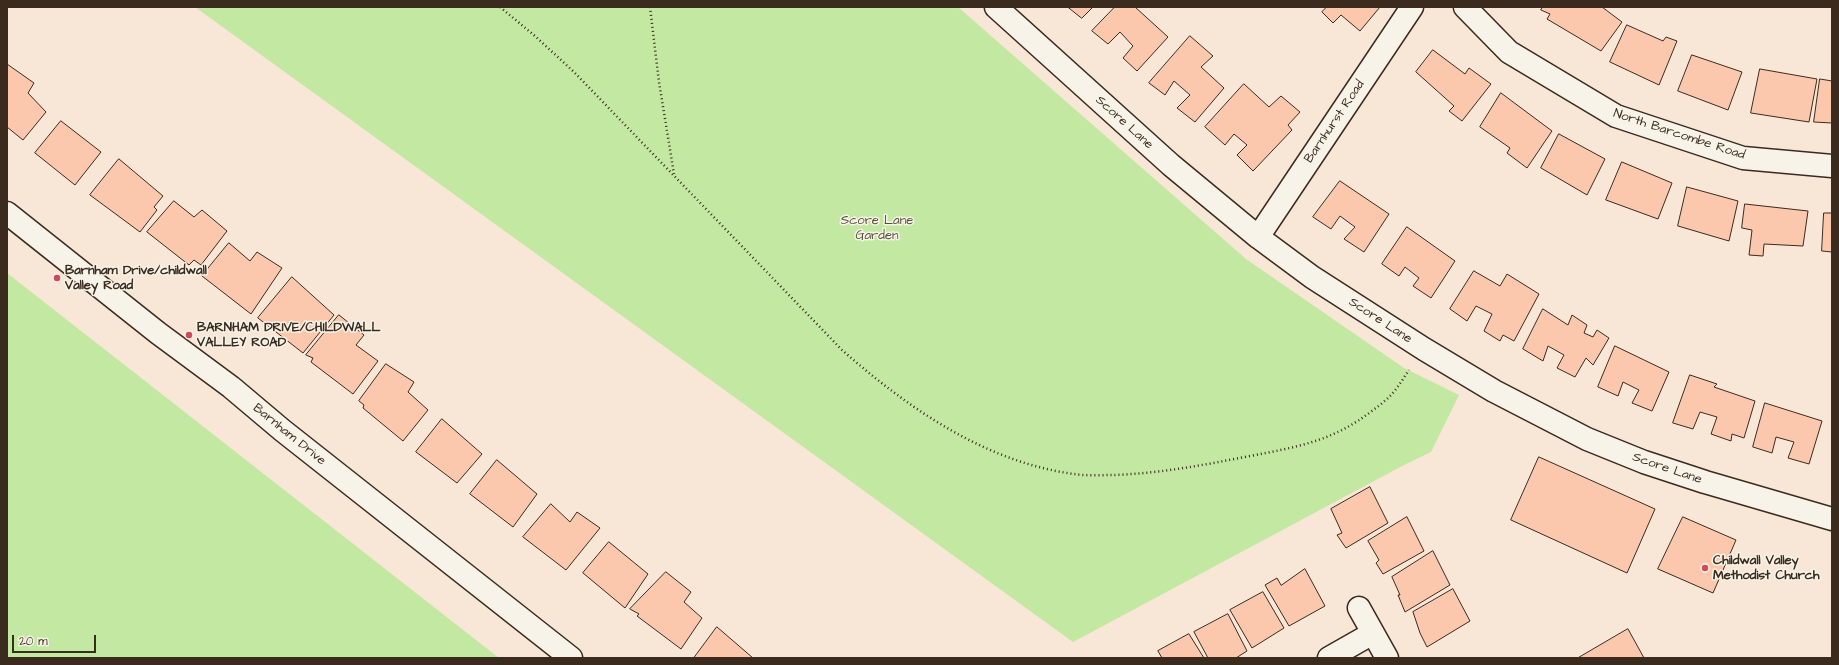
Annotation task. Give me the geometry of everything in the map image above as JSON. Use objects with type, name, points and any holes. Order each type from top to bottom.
[{"type":"street","name":"Score Lane","points":[[996,7],[1171,165],[1258,237],[1312,277],[1424,349],[1494,391],[1587,439],[1644,462],[1832,520]]},
{"type":"street","name":"Barnhurst Road","points":[[1258,237],[1412,7]]},
{"type":"street","name":"North Barcombe Road","points":[[1465,7],[1509,52],[1616,116],[1743,158],[1832,166]]},
{"type":"street","name":"Barnham Drive","points":[[7,213],[158,333],[231,387],[282,430],[571,658]]},
{"type":"street","points":[[1359,608],[1387,658]]},
{"type":"street","points":[[1329,658],[1373,633]]},
{"type":"path","points":[[500,7],[535,36],[574,72],[842,350],[874,377],[945,427],[983,447],[1027,464],[1075,474],[1151,474],[1187,469],[1321,440],[1345,429],[1364,417],[1390,396],[1424,349]]},
{"type":"path","points":[[650,7],[659,82],[674,175]]},
{"type":"green space","name":"Score Lane Garden","points":[[195,7],[958,7],[1246,259],[1404,368],[1459,395],[1431,452],[1073,642]]},
{"type":"green space","points":[[7,273],[499,658],[7,658]]},
{"type":"building","points":[[1068,7],[1093,7],[1082,18]]},
{"type":"building","points":[[1115,7],[1135,7],[1168,37],[1137,71],[1123,58],[1133,46],[1120,32],[1108,44],[1092,31]]},
{"type":"building","points":[[1327,7],[1380,7],[1360,31],[1341,15],[1333,23],[1322,12]]},
{"type":"building","points":[[1543,7],[1602,7],[1622,22],[1601,51],[1547,19],[1550,14],[1541,10]]},
{"type":"building","points":[[1627,25],[1663,41],[1666,37],[1677,41],[1659,85],[1610,62]]},
{"type":"building","points":[[1190,36],[1213,56],[1201,67],[1224,88],[1195,122],[1177,108],[1190,95],[1174,81],[1165,95],[1149,83]]},
{"type":"building","points":[[1433,50],[1465,74],[1469,68],[1491,84],[1462,121],[1449,111],[1454,106],[1416,72]]},
{"type":"building","points":[[1692,55],[1742,72],[1728,110],[1678,91]]},
{"type":"building","points":[[7,64],[34,83],[28,93],[46,112],[23,140],[7,127]]},
{"type":"building","points":[[1760,69],[1817,79],[1809,122],[1751,113]]},
{"type":"building","points":[[1820,79],[1832,81],[1832,123],[1814,122]]},
{"type":"building","points":[[1244,84],[1269,107],[1281,96],[1300,112],[1288,125],[1292,130],[1253,171],[1237,155],[1247,145],[1234,134],[1225,145],[1205,127]]},
{"type":"building","points":[[1501,93],[1552,131],[1527,168],[1507,153],[1510,148],[1480,127]]},
{"type":"building","points":[[61,121],[101,152],[75,185],[35,153]]},
{"type":"building","points":[[1559,134],[1605,159],[1587,195],[1541,168]]},
{"type":"building","points":[[119,159],[163,196],[154,207],[157,210],[140,232],[90,195]]},
{"type":"building","points":[[1622,162],[1672,183],[1658,219],[1606,200]]},
{"type":"building","points":[[1340,181],[1389,214],[1364,252],[1344,239],[1355,227],[1340,216],[1331,229],[1313,217]]},
{"type":"building","points":[[1687,187],[1738,201],[1729,241],[1678,226]]},
{"type":"building","points":[[174,201],[194,217],[202,210],[227,231],[201,265],[194,260],[189,265],[147,232]]},
{"type":"building","points":[[1745,204],[1808,211],[1803,246],[1764,244],[1763,256],[1749,255],[1752,230],[1742,228]]},
{"type":"building","points":[[1824,213],[1832,213],[1832,252],[1822,251]]},
{"type":"building","points":[[1407,227],[1455,261],[1431,298],[1413,286],[1419,278],[1405,267],[1399,276],[1382,264]]},
{"type":"building","points":[[229,243],[250,261],[257,252],[282,268],[251,314],[202,276]]},
{"type":"building","points":[[1474,271],[1500,286],[1507,274],[1539,294],[1514,341],[1503,335],[1500,341],[1484,331],[1492,314],[1476,306],[1467,321],[1450,309]]},
{"type":"building","points":[[292,277],[334,315],[303,353],[258,318]]},
{"type":"building","points":[[1543,309],[1568,325],[1572,315],[1587,325],[1584,333],[1593,337],[1597,330],[1609,338],[1593,365],[1586,358],[1575,377],[1557,368],[1564,355],[1548,346],[1543,361],[1523,349]]},
{"type":"building","points":[[339,315],[364,335],[356,345],[378,361],[353,394],[311,362],[313,358],[306,355]]},
{"type":"building","points":[[1615,346],[1669,372],[1652,411],[1632,403],[1639,390],[1623,382],[1618,396],[1598,387]]},
{"type":"building","points":[[386,364],[414,382],[408,392],[428,410],[403,441],[363,408],[364,405],[359,401]]},
{"type":"building","points":[[1690,375],[1717,384],[1714,387],[1755,401],[1744,438],[1732,434],[1731,441],[1711,434],[1717,417],[1700,412],[1693,429],[1673,423]]},
{"type":"building","points":[[1765,403],[1822,421],[1809,464],[1788,458],[1794,442],[1776,437],[1772,453],[1753,447]]},
{"type":"building","points":[[442,419],[482,454],[457,483],[416,452]]},
{"type":"building","points":[[1539,457],[1655,509],[1627,573],[1511,520]]},
{"type":"building","points":[[497,460],[537,494],[513,527],[470,494]]},
{"type":"building","points":[[1370,487],[1388,523],[1346,548],[1337,535],[1342,533],[1331,509]]},
{"type":"building","points":[[551,504],[570,522],[577,512],[600,528],[566,570],[523,537]]},
{"type":"building","points":[[1407,517],[1424,551],[1383,574],[1376,563],[1379,560],[1368,541]]},
{"type":"building","points":[[1683,517],[1736,540],[1713,593],[1658,569]]},
{"type":"building","points":[[609,542],[648,574],[625,608],[583,573]]},
{"type":"building","points":[[1433,551],[1450,585],[1405,612],[1398,595],[1400,595],[1392,577]]},
{"type":"building","points":[[1305,569],[1325,606],[1289,626],[1265,585],[1277,578],[1281,585]]},
{"type":"building","points":[[666,572],[691,592],[684,602],[702,618],[681,649],[637,616],[639,614],[630,609]]},
{"type":"building","points":[[1453,589],[1470,621],[1427,647],[1420,633],[1413,612]]},
{"type":"building","points":[[1263,592],[1284,628],[1252,648],[1230,610]]},
{"type":"building","points":[[1228,614],[1247,651],[1236,658],[1208,658],[1194,632]]},
{"type":"building","points":[[717,627],[753,658],[694,658]]},
{"type":"building","points":[[1628,629],[1644,658],[1578,658]]},
{"type":"building","points":[[1189,634],[1204,658],[1162,658],[1158,651]]},
{"type":"place","name":"Barnham Drive/childwall Valley Road","points":[[57,278]]},
{"type":"place","name":"BARNHAM DRIVE/CHILDWALL VALLEY ROAD","points":[[189,335]]},
{"type":"place","name":"Childwall Valley Methodist Church","points":[[1705,568]]}]
